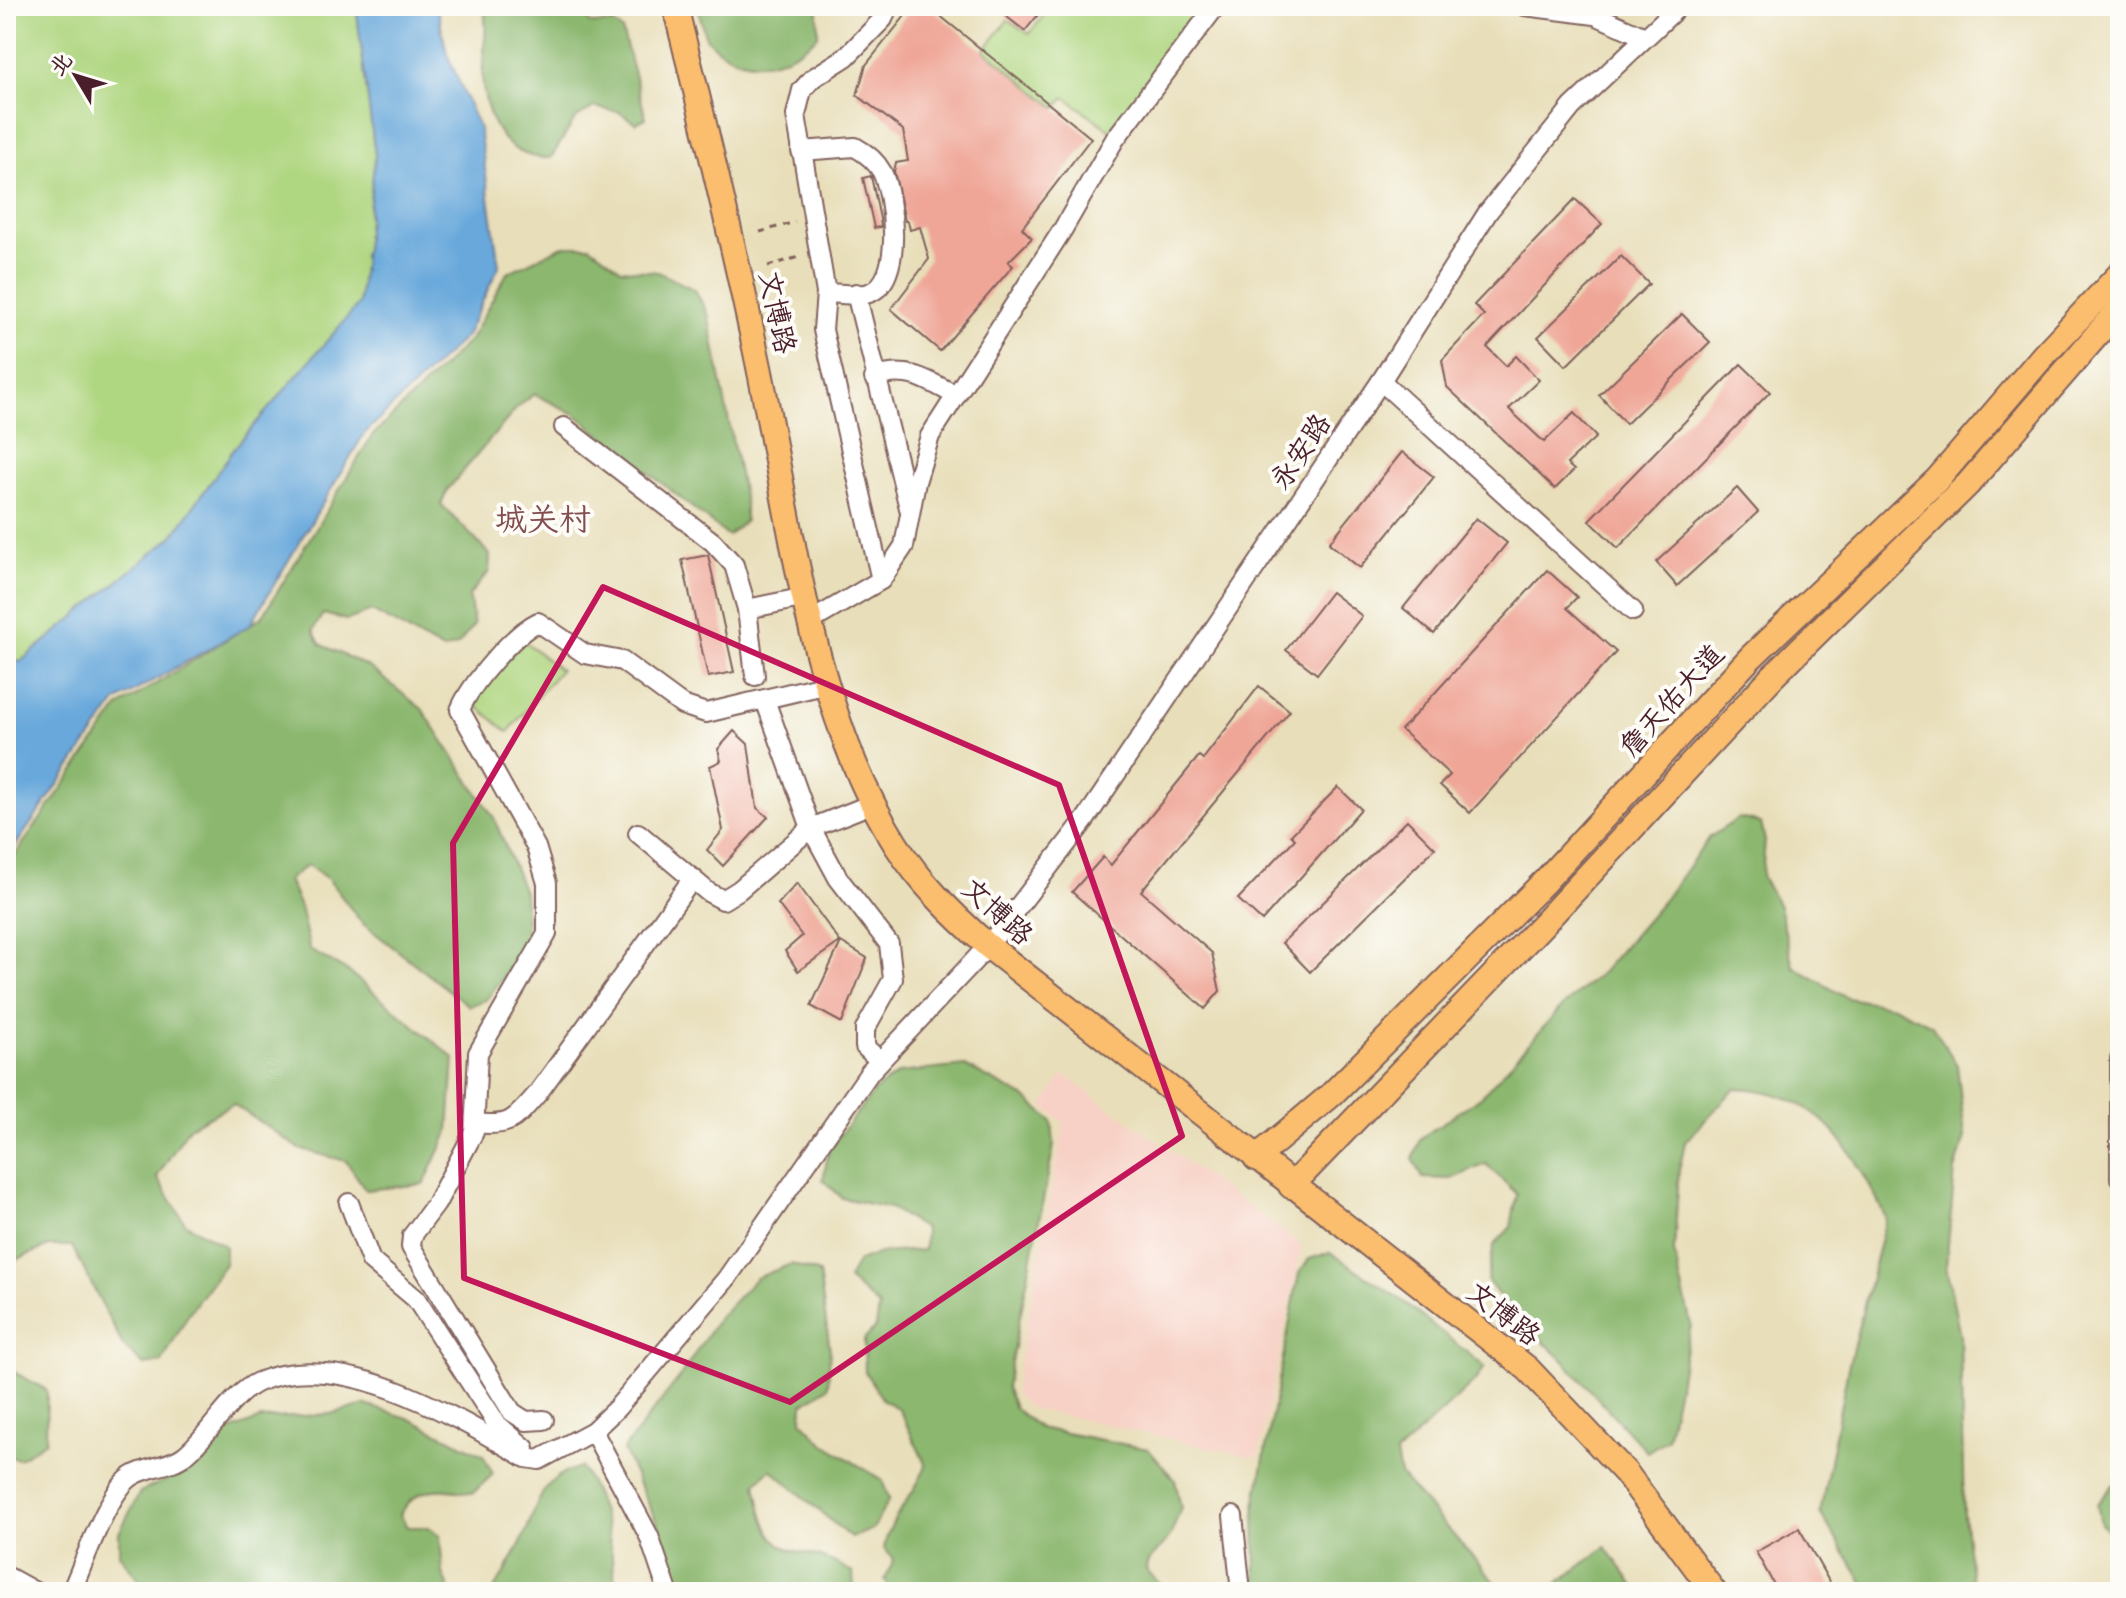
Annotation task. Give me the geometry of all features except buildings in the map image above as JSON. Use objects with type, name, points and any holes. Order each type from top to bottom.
[{"type":"main road","name":"文博路","points":[[675,6],[727,213],[808,609],[828,684],[874,803],[918,877],[988,946],[1528,1369],[1626,1473],[1714,1592]]},
{"type":"main road","name":"詹天佑大道","points":[[1256,1158],[1331,1095],[1545,881],[1750,658],[1937,480],[2043,356],[2120,274]]},
{"type":"main road","name":"詹天佑大道","points":[[1291,1186],[1544,923],[1773,676],[1968,484],[2120,308]]},
{"type":"street","points":[[881,580],[823,330],[826,293],[796,115],[802,90],[813,78],[846,57],[883,19],[888,6]]},
{"type":"street","points":[[747,609],[808,609],[881,580],[904,546],[916,482],[930,436],[1063,229],[1115,139],[1216,6]]},
{"type":"street","points":[[1525,6],[1595,15],[1645,37]]},
{"type":"street","name":"永安路","points":[[539,1460],[593,1431],[617,1408],[727,1278],[880,1061],[988,946],[1085,820],[1381,381],[1488,212],[1572,107],[1679,6]]},
{"type":"street","points":[[801,151],[855,147],[868,155],[882,174],[894,250],[890,269],[880,285],[869,293],[826,293]]},
{"type":"street","points":[[856,293],[874,378],[911,517]]},
{"type":"street","points":[[874,378],[891,371],[906,371],[955,395]]},
{"type":"street","points":[[1381,381],[1633,611]]},
{"type":"street","points":[[564,427],[725,553],[734,565],[747,609],[755,676]]},
{"type":"street","points":[[544,1420],[526,1421],[512,1412],[411,1247],[412,1236],[436,1204],[474,1132],[478,1053],[547,934],[547,883],[536,847],[460,710],[464,700],[504,652],[527,628],[538,622],[585,654],[622,661],[682,705],[706,713],[828,684]]},
{"type":"street","points":[[765,700],[811,828],[838,878],[889,944],[893,979],[865,1029],[865,1047],[880,1061]]},
{"type":"street","points":[[638,833],[723,900],[811,828],[874,803]]},
{"type":"street","points":[[475,1123],[502,1126],[513,1121],[538,1093],[693,878]]},
{"type":"street","points":[[2120,1059],[2120,1178]]},
{"type":"street","points":[[349,1203],[371,1261],[416,1299],[497,1424],[539,1460]]},
{"type":"street","points":[[71,1592],[115,1496],[132,1476],[184,1456],[256,1383],[290,1373],[351,1377],[440,1408],[526,1458],[539,1460]]},
{"type":"street","points":[[593,1431],[649,1536],[668,1592]]},
{"type":"street","points":[[1233,1516],[1241,1592]]},
{"type":"street","points":[[6,1576],[35,1592]]},
{"type":"path","points":[[760,232],[812,217]]},
{"type":"path","points":[[768,266],[819,251]]},
{"type":"highlighted area","points":[[603,587],[1059,785],[1182,1136],[790,1402],[464,1278],[453,843]]},
{"type":"shaded area","points":[[1063,1074],[1302,1245],[1258,1458],[1029,1408],[1014,1393],[1064,1123],[1043,1106]]},
{"type":"green space","points":[[6,6],[356,6],[375,155],[359,304],[236,446],[173,536],[20,662],[6,655]]},
{"type":"green space","points":[[483,6],[583,6],[590,24],[613,23],[622,30],[646,118],[636,123],[619,112],[594,107],[575,119],[551,158],[536,157],[512,147],[496,128],[486,101],[482,76],[486,26]]},
{"type":"green space","points":[[698,6],[818,6],[818,36],[798,51],[777,60],[766,63],[743,61],[731,57],[708,41]]},
{"type":"green space","points":[[1051,6],[1204,6],[1110,130],[1065,97],[1056,108],[984,50],[1008,20],[1029,34]]},
{"type":"green space","points":[[563,246],[590,246],[621,269],[658,272],[695,290],[708,314],[745,505],[745,521],[728,536],[575,414],[534,394],[516,409],[448,489],[441,504],[490,555],[489,572],[469,595],[474,625],[458,645],[443,650],[372,611],[347,620],[323,614],[313,630],[320,644],[369,667],[422,709],[494,818],[524,892],[527,945],[486,1000],[469,1006],[362,923],[328,879],[307,865],[288,880],[300,907],[310,950],[349,972],[454,1058],[449,1131],[424,1184],[366,1190],[346,1161],[300,1149],[233,1104],[189,1127],[157,1177],[185,1223],[225,1246],[225,1264],[189,1313],[162,1362],[144,1365],[123,1346],[72,1246],[49,1246],[6,1264],[6,868],[119,707],[262,617],[372,436],[470,340],[507,273]]},
{"type":"green space","points":[[523,640],[560,670],[508,732],[472,702]]},
{"type":"green space","points":[[1739,818],[1761,823],[1765,841],[1762,877],[1779,906],[1793,966],[1847,998],[1893,1006],[1932,1025],[1957,1065],[1965,1137],[1955,1170],[1946,1266],[1960,1336],[1964,1514],[1973,1592],[1869,1592],[1820,1513],[1848,1368],[1886,1218],[1846,1147],[1812,1112],[1790,1099],[1765,1091],[1735,1088],[1685,1142],[1679,1170],[1674,1252],[1691,1325],[1667,1439],[1647,1452],[1561,1358],[1510,1310],[1487,1280],[1494,1245],[1511,1227],[1517,1194],[1486,1164],[1451,1179],[1423,1178],[1413,1159],[1421,1138],[1482,1096],[1561,1008],[1602,972],[1664,900],[1710,837]]},
{"type":"green space","points":[[965,1066],[1026,1098],[1052,1121],[1054,1145],[1006,1387],[1014,1408],[1039,1428],[1148,1449],[1175,1480],[1181,1508],[1170,1537],[1147,1563],[1146,1570],[1168,1592],[892,1592],[885,1580],[894,1559],[884,1549],[887,1538],[926,1465],[899,1409],[883,1400],[865,1372],[864,1340],[876,1327],[879,1307],[848,1279],[857,1262],[880,1253],[924,1250],[925,1229],[890,1208],[842,1198],[823,1180],[829,1149],[874,1091],[899,1073]]},
{"type":"green space","points":[[1330,1252],[1400,1299],[1485,1367],[1476,1380],[1396,1454],[1400,1475],[1495,1582],[1509,1592],[1260,1592],[1256,1583],[1255,1506],[1299,1273],[1309,1259]]},
{"type":"green space","points":[[791,1264],[819,1273],[830,1350],[828,1387],[803,1404],[802,1421],[823,1443],[882,1480],[889,1499],[873,1529],[851,1538],[771,1469],[756,1483],[769,1531],[778,1543],[788,1549],[833,1562],[853,1573],[854,1588],[851,1592],[683,1592],[661,1531],[623,1450],[681,1375],[719,1317],[756,1278]]},
{"type":"green space","points":[[6,1368],[47,1390],[46,1441],[19,1459],[6,1456]]},
{"type":"green space","points":[[365,1405],[408,1418],[483,1455],[493,1474],[473,1493],[432,1490],[423,1493],[415,1497],[400,1514],[407,1527],[429,1527],[440,1536],[443,1574],[451,1592],[148,1592],[119,1554],[119,1533],[140,1492],[200,1465],[227,1432],[261,1419],[330,1414]]},
{"type":"green space","points":[[581,1467],[590,1482],[606,1527],[616,1592],[493,1592],[521,1543],[543,1493],[557,1477]]},
{"type":"green space","points":[[2113,1485],[2120,1486],[2120,1541],[2101,1524],[2097,1504]]},
{"type":"green space","points":[[1606,1547],[1636,1589],[1633,1592],[1546,1592]]},
{"type":"water","points":[[356,6],[437,6],[447,54],[479,128],[499,266],[466,336],[364,434],[250,625],[116,702],[6,859],[6,655],[20,662],[173,536],[236,446],[359,304],[375,155]]},
{"type":"district","name":"城关村","points":[[543,519]]}]
